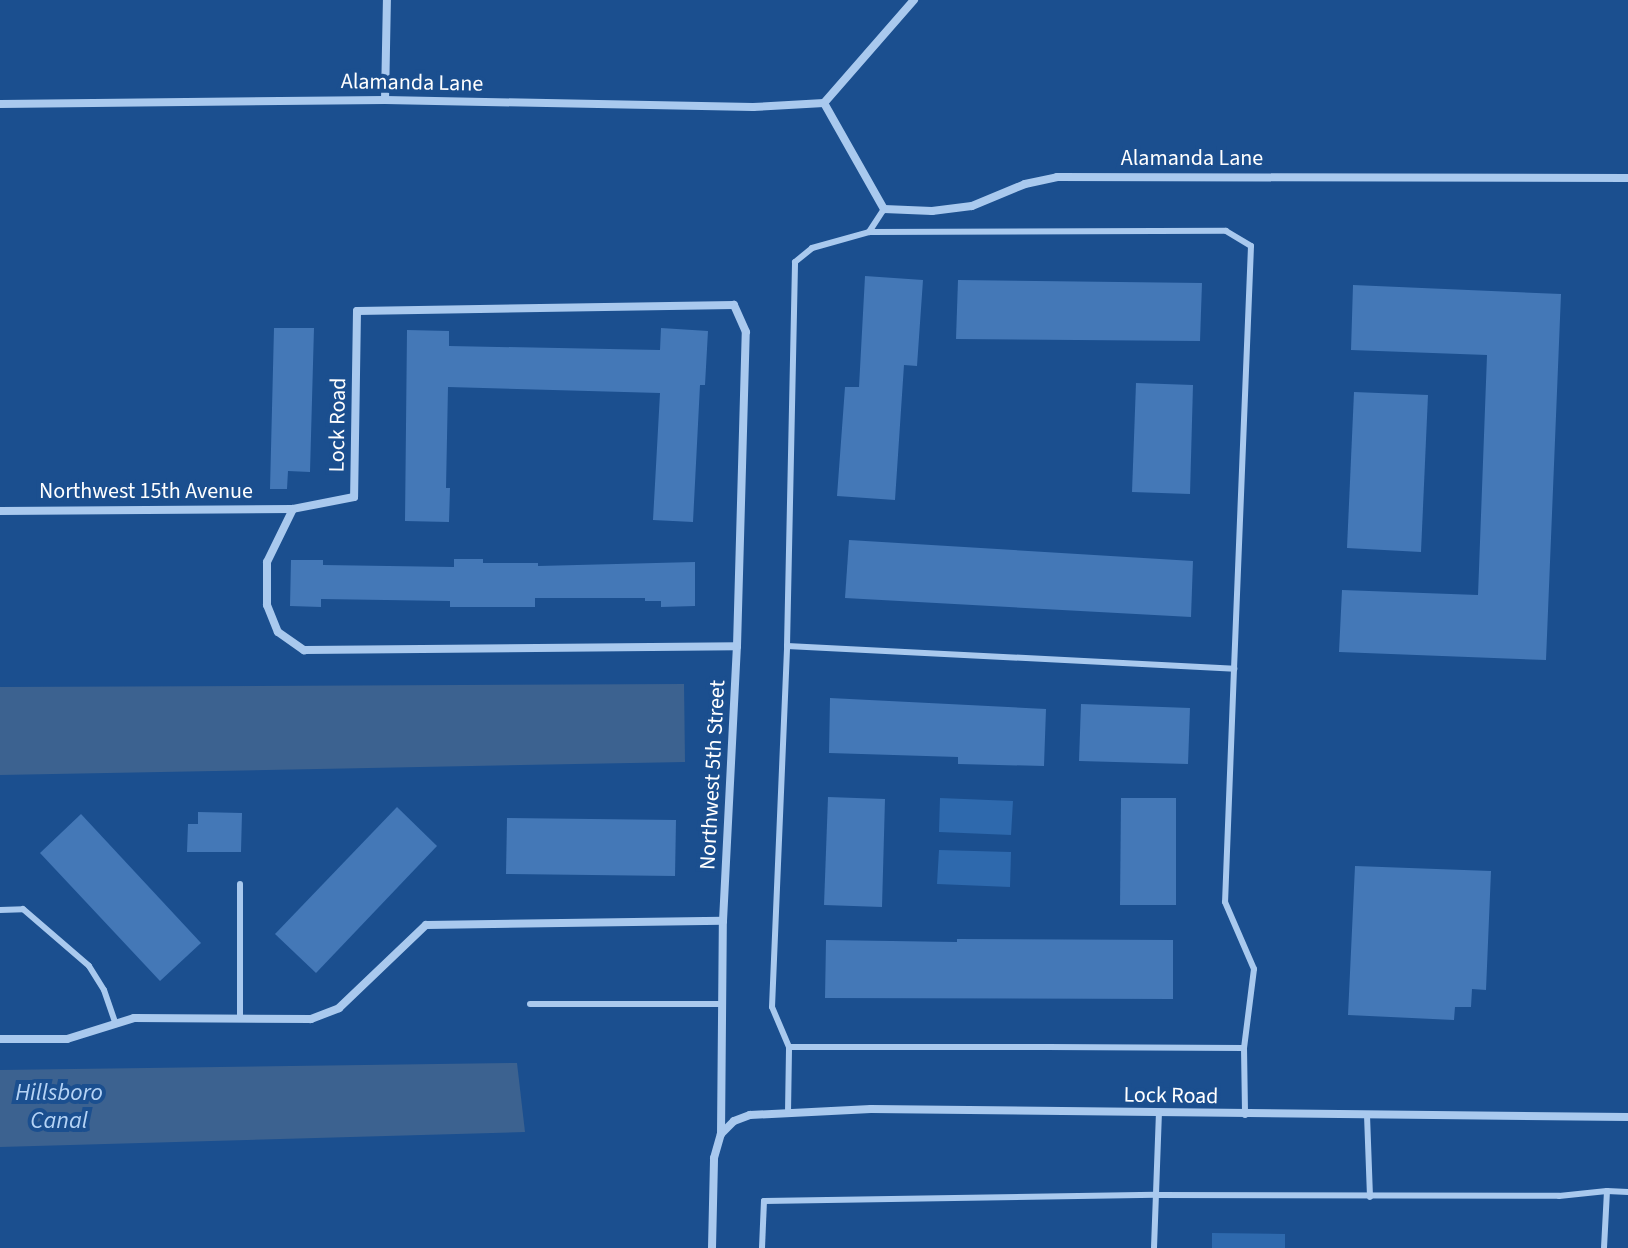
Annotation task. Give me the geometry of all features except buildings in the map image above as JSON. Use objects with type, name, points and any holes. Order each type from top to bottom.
[{"type":"street","points":[[385,100],[387,0]]},
{"type":"street","points":[[884,209],[824,103],[914,0]]},
{"type":"street","name":"Alamanda Lane","points":[[0,104],[385,100],[753,107],[824,103]]},
{"type":"street","name":"Alamanda Lane","points":[[884,209],[932,211],[972,206],[1025,184],[1057,177],[1628,178]]},
{"type":"street","name":"Lock Road","points":[[293,509],[354,497],[357,311],[734,305]]},
{"type":"street","name":"Northwest 5th Street","points":[[712,1248],[714,1158],[721,1134],[723,921],[737,646],[746,332],[734,305]]},
{"type":"street","points":[[293,509],[267,562],[267,605],[278,632],[304,650],[737,646]]},
{"type":"street","name":"Northwest 15th Avenue","points":[[0,511],[293,509]]},
{"type":"street","points":[[0,1039],[67,1039],[134,1018],[311,1019],[339,1008],[426,925],[723,921]]},
{"type":"street","name":"Lock Road","points":[[721,1134],[741,1118],[871,1109],[1628,1117]]},
{"type":"lane","points":[[869,232],[884,209]]},
{"type":"lane","points":[[788,1113],[789,1047],[772,1007],[787,646],[795,262],[812,248],[869,232],[1226,231],[1251,246],[1225,902],[1254,969],[1244,1048],[1245,1115]]},
{"type":"lane","points":[[787,646],[1234,669]]},
{"type":"lane","points":[[240,884],[240,1018]]},
{"type":"lane","points":[[0,910],[23,909],[89,966],[104,990],[116,1024]]},
{"type":"lane","points":[[530,1004],[722,1004]]},
{"type":"lane","points":[[789,1047],[1244,1048]]},
{"type":"lane","points":[[1154,1248],[1159,1114]]},
{"type":"lane","points":[[1367,1115],[1370,1197]]},
{"type":"lane","points":[[1604,1248],[1607,1191]]},
{"type":"lane","points":[[762,1248],[764,1201],[1156,1195],[1559,1196],[1628,1192]]},
{"type":"shaded area","points":[[940,798],[1013,801],[1011,835],[939,832]]},
{"type":"shaded area","points":[[939,850],[1011,852],[1010,887],[937,884]]},
{"type":"shaded area","points":[[1212,1233],[1285,1234],[1285,1248],[1212,1248]]},
{"type":"water","points":[[684,684],[685,762],[0,775],[0,687]]},
{"type":"water","name":"Hillsboro Canal","points":[[517,1063],[525,1132],[0,1147],[0,1070]]}]
